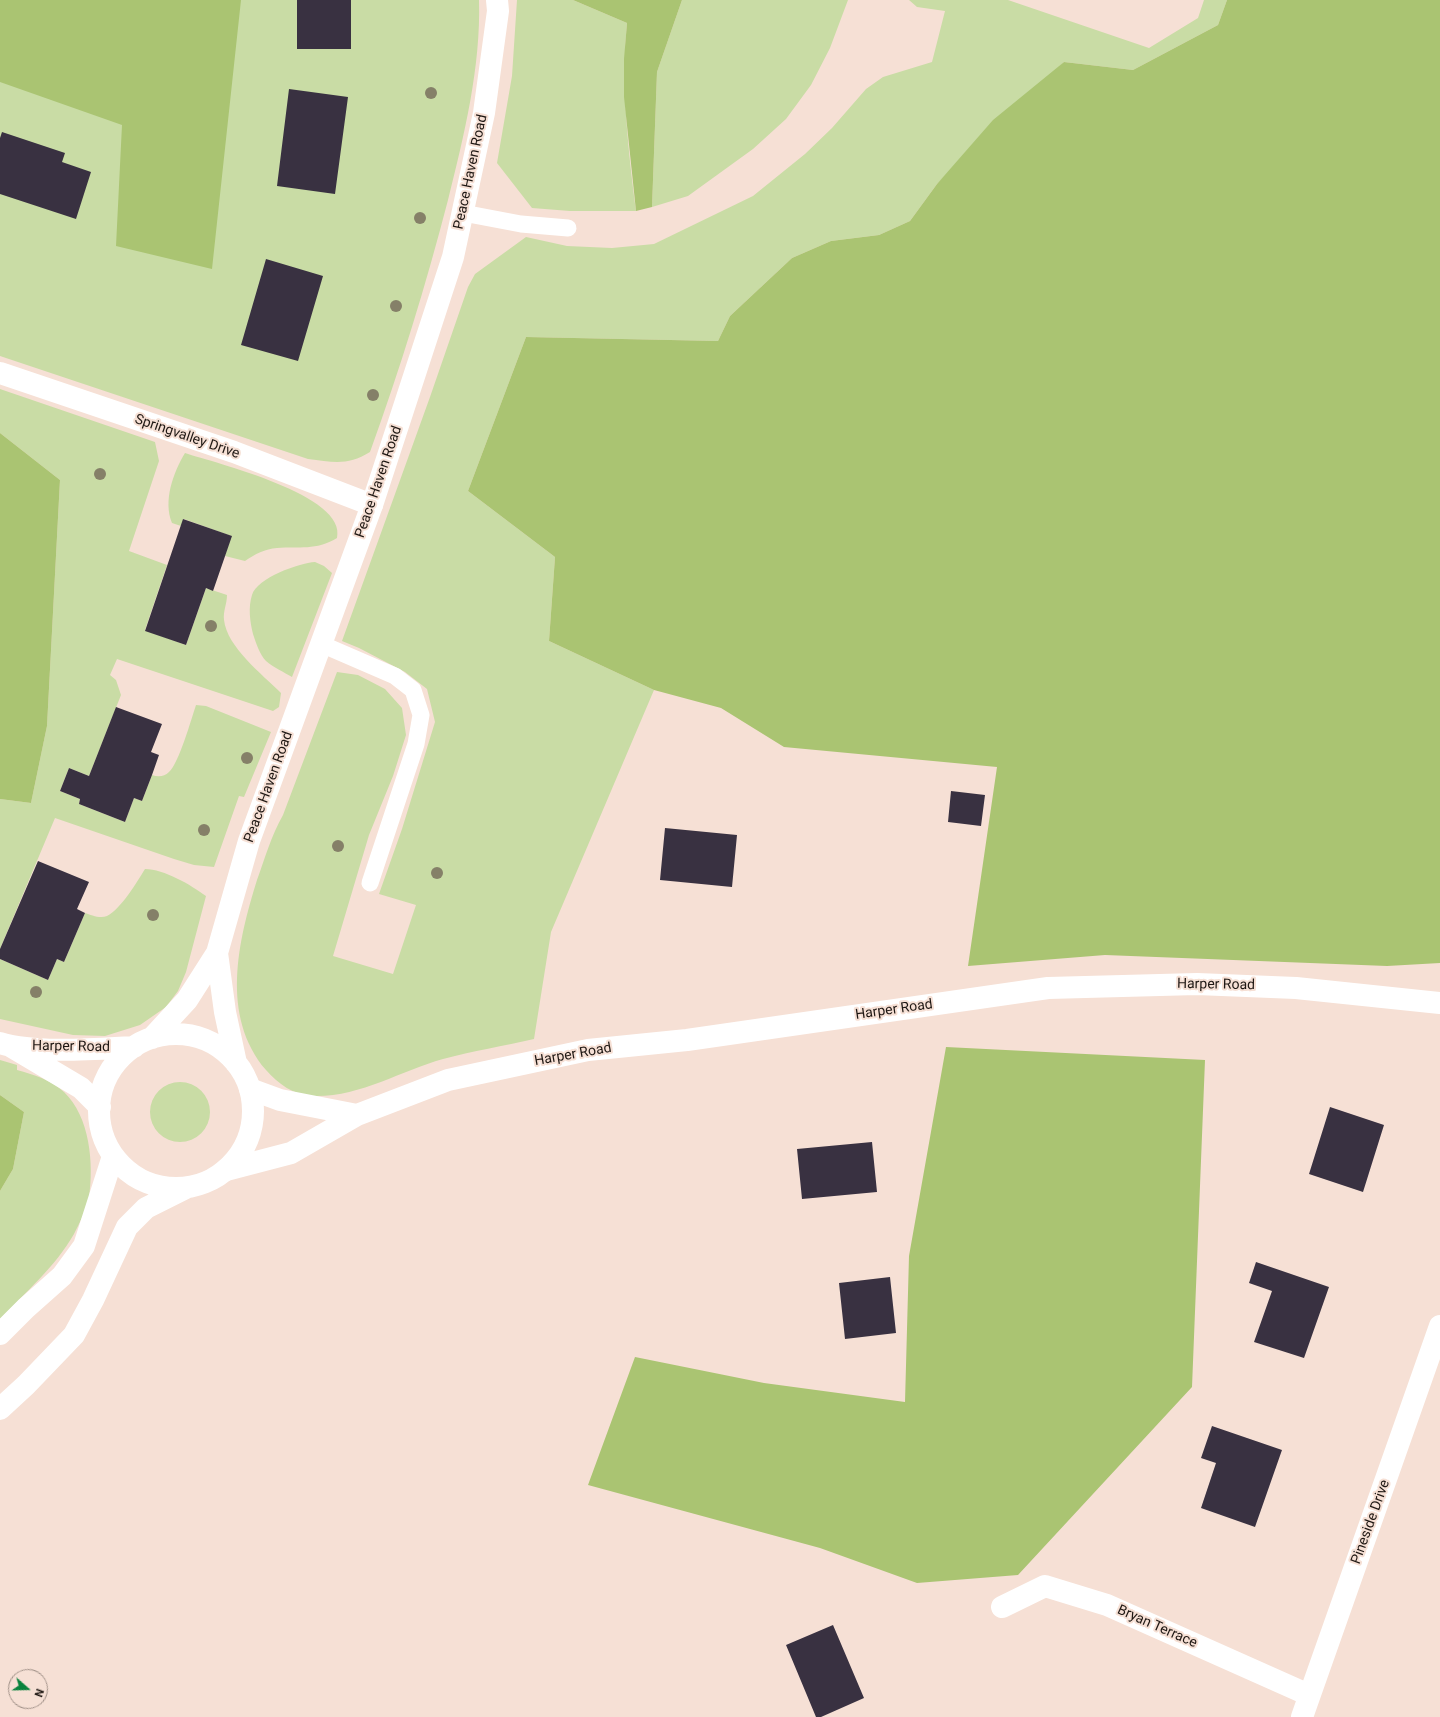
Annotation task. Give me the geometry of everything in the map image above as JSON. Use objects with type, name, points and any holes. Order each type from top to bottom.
[{"type":"street","name":"Peace Haven Road","points":[[187,1187],[166,1188],[146,1182],[128,1171],[113,1156],[105,1140],[100,1124],[100,1107],[104,1083],[116,1063],[143,1042],[187,1000],[216,953],[249,841],[372,505],[453,257],[484,113],[498,11],[497,0]]},
{"type":"street","name":"Springvalley Drive","points":[[0,374],[234,452],[372,505]]},
{"type":"street","name":"Peace Haven Road","points":[[216,953],[225,1012],[236,1063]]},
{"type":"street","name":"Harper Road","points":[[226,1170],[291,1153],[357,1115],[448,1080],[588,1050],[687,1040],[1048,988],[1197,984],[1266,986],[1440,1003]]},
{"type":"street","name":"Harper Road","points":[[4,1044],[89,1050],[143,1042],[175,1034],[198,1037],[219,1047],[236,1063]]},
{"type":"street","name":"Harper Road","points":[[4,1044],[81,1088],[100,1107]]},
{"type":"street","points":[[0,1409],[26,1385],[74,1335],[93,1300],[127,1227],[146,1208],[187,1187],[208,1181],[226,1170],[241,1153],[250,1133],[253,1111],[250,1089],[236,1063]]},
{"type":"street","points":[[250,1089],[280,1100],[357,1115]]},
{"type":"street","points":[[0,1334],[26,1308],[62,1276],[84,1246],[113,1156]]},
{"type":"street","name":"Pineside Drive","points":[[1302,1717],[1440,1326]]},
{"type":"street","name":"Bryan Terrace","points":[[1002,1607],[1045,1586],[1107,1605],[1309,1695]]},
{"type":"lane","points":[[463,213],[521,224],[568,228]]},
{"type":"lane","points":[[321,644],[395,676],[413,690],[421,715],[416,744],[370,883]]},
{"type":"green space","points":[[0,0],[479,0],[479,25],[474,76],[454,176],[431,264],[412,327],[370,452],[355,459],[340,462],[308,459],[0,356]]},
{"type":"green space","points":[[0,0],[241,0],[212,269],[116,246],[122,125],[0,82]]},
{"type":"green space","points":[[517,0],[573,0],[627,23],[625,47],[626,117],[636,211],[570,211],[532,208],[497,163],[512,76]]},
{"type":"green space","points":[[573,0],[682,0],[657,72],[652,207],[636,211],[624,97],[624,59],[627,23]]},
{"type":"green space","points":[[682,0],[848,0],[830,48],[811,85],[786,119],[753,149],[688,196],[652,207],[657,72]]},
{"type":"green space","points":[[909,0],[1008,0],[1149,48],[1198,18],[1204,0],[1227,0],[1218,25],[1133,70],[1064,62],[937,184],[910,221],[879,235],[831,241],[792,258],[730,316],[718,341],[526,337],[468,491],[555,557],[549,641],[654,690],[551,932],[534,1039],[443,1059],[379,1083],[346,1093],[312,1096],[287,1088],[266,1070],[252,1049],[243,1026],[238,1002],[237,978],[239,953],[250,903],[257,880],[337,672],[358,675],[385,689],[402,708],[406,735],[393,776],[369,835],[333,956],[393,974],[416,905],[379,894],[402,829],[435,722],[427,689],[405,672],[359,648],[342,641],[468,287],[475,274],[526,237],[567,246],[612,248],[654,244],[753,196],[805,154],[832,128],[866,89],[883,77],[932,62],[945,11],[917,7]]},
{"type":"green space","points":[[1227,0],[1440,0],[1440,963],[1387,966],[1105,955],[968,966],[997,767],[784,747],[721,708],[654,690],[549,641],[555,557],[468,491],[526,337],[718,341],[730,316],[792,258],[831,241],[879,235],[910,221],[937,184],[993,120],[1064,62],[1133,70],[1218,25]]},
{"type":"green space","points":[[0,389],[155,442],[159,461],[129,551],[167,565],[145,630],[186,645],[206,588],[227,595],[224,620],[232,640],[246,660],[281,693],[279,707],[273,711],[117,659],[110,675],[116,680],[121,695],[89,776],[69,768],[60,791],[80,799],[79,804],[125,822],[134,798],[142,801],[152,775],[163,776],[173,767],[177,760],[196,705],[206,706],[271,732],[244,797],[239,796],[214,867],[194,865],[174,859],[55,818],[0,949],[0,799],[31,803],[47,726],[60,480],[0,433]]},
{"type":"green space","points":[[0,433],[60,480],[47,726],[31,803],[0,799]]},
{"type":"green space","points":[[185,453],[249,473],[302,495],[322,508],[335,522],[337,538],[322,545],[268,549],[245,561],[225,556],[231,536],[184,519],[181,526],[172,523],[169,514],[169,496],[173,478]]},
{"type":"green space","points":[[315,562],[324,566],[332,573],[292,677],[266,661],[260,652],[251,625],[250,609],[252,595],[255,589],[262,583],[279,572],[299,565]]},
{"type":"green space","points":[[145,869],[169,875],[193,887],[206,896],[186,972],[178,991],[166,1007],[140,1025],[105,1036],[73,1035],[0,1019],[0,959],[48,980],[57,959],[64,962],[85,913],[101,917],[112,913],[128,895]]},
{"type":"green space","points":[[946,1047],[1205,1060],[1192,1387],[1018,1575],[917,1583],[820,1548],[588,1485],[635,1357],[764,1383],[905,1402],[909,1256]]},
{"type":"green space","points":[[0,1060],[17,1065],[17,1070],[42,1078],[53,1084],[64,1092],[73,1102],[85,1127],[91,1170],[88,1202],[74,1234],[49,1268],[0,1319],[0,1191],[13,1169],[24,1112],[0,1095]]},
{"type":"green space","points":[[180,1082],[197,1087],[205,1095],[210,1112],[205,1129],[197,1137],[180,1142],[163,1137],[155,1129],[150,1112],[155,1095],[163,1087]]},
{"type":"green space","points":[[0,1095],[24,1112],[13,1169],[0,1191]]},
{"type":"building","points":[[297,0],[351,0],[351,49],[297,49]]},
{"type":"building","points":[[289,89],[348,97],[335,194],[277,186]]},
{"type":"building","points":[[2,132],[65,153],[62,162],[91,172],[76,219],[0,194],[0,138]]},
{"type":"building","points":[[266,259],[323,276],[298,361],[241,345]]},
{"type":"building","points":[[183,519],[232,536],[213,591],[206,588],[186,645],[145,631]]},
{"type":"building","points":[[116,707],[162,724],[151,752],[159,755],[152,775],[142,801],[134,798],[125,822],[79,804],[80,799],[60,791],[69,768],[89,776]]},
{"type":"building","points":[[951,791],[985,795],[981,826],[948,822]]},
{"type":"building","points":[[665,828],[737,835],[732,887],[660,880]]},
{"type":"building","points":[[38,861],[89,882],[77,909],[85,913],[64,962],[57,959],[48,980],[0,959],[0,949]]},
{"type":"building","points":[[1330,1107],[1384,1125],[1363,1192],[1309,1174]]},
{"type":"building","points":[[872,1142],[877,1192],[802,1199],[797,1149]]},
{"type":"building","points":[[1256,1262],[1329,1287],[1304,1358],[1254,1342],[1272,1291],[1249,1283]]},
{"type":"building","points":[[890,1277],[896,1333],[845,1339],[839,1283]]},
{"type":"building","points":[[1212,1426],[1282,1450],[1255,1527],[1201,1508],[1216,1463],[1201,1458]]},
{"type":"building","points":[[833,1625],[864,1698],[821,1717],[816,1717],[786,1645]]}]
